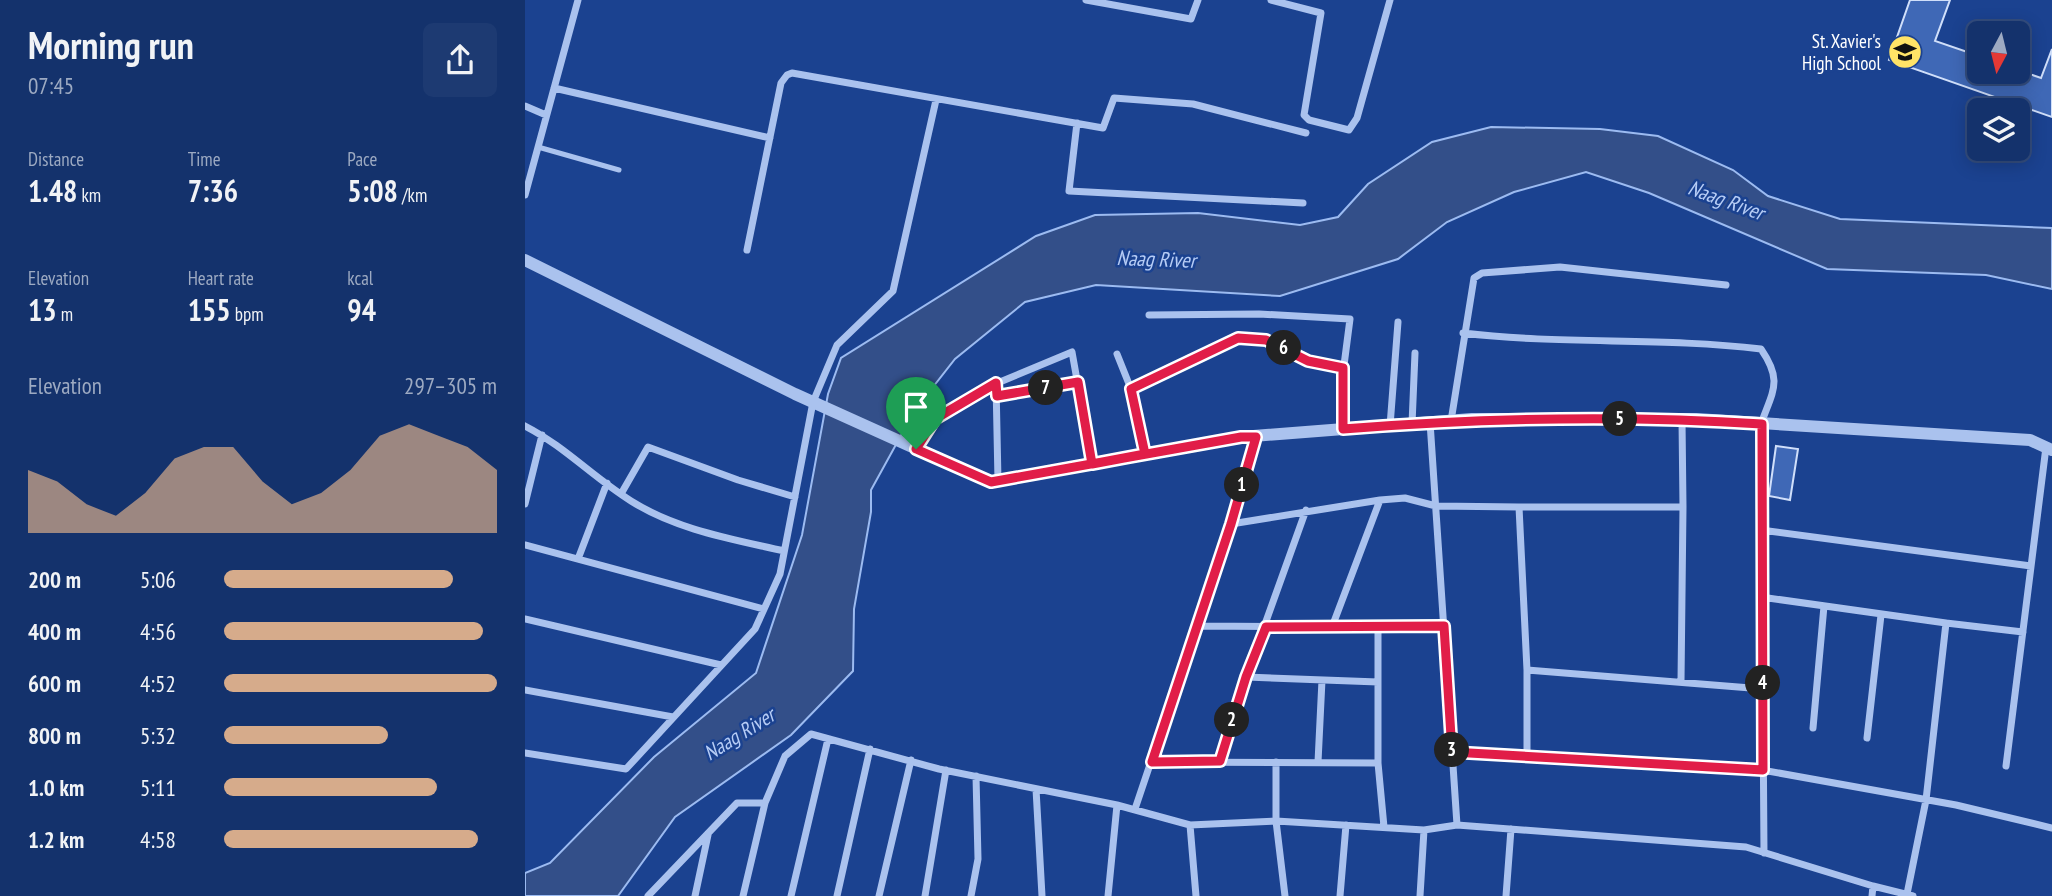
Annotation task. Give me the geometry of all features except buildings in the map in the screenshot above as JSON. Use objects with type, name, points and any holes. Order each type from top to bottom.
[{"type":"street","points":[[525,195],[577,0]]},
{"type":"street","points":[[1086,0],[1191,19],[1198,0]]},
{"type":"street","points":[[1271,0],[1321,13],[1304,115],[1309,120],[1349,130],[1357,118],[1389,0]]},
{"type":"street","points":[[747,250],[781,83],[786,75],[792,73],[1103,128],[1114,98],[1193,104],[1306,133]]},
{"type":"street","points":[[554,89],[770,138]]},
{"type":"street","points":[[525,753],[627,769],[755,629],[780,574],[813,402],[837,345],[893,290],[936,100]]},
{"type":"street","points":[[525,106],[547,115]]},
{"type":"street","points":[[1077,123],[1069,191],[1303,203]]},
{"type":"street","points":[[525,261],[813,402],[991,482],[1241,437],[1451,421],[1682,420],[2030,440],[2049,448],[2006,766]]},
{"type":"street","points":[[1451,421],[1463,333],[1474,278],[1482,273],[1560,267],[1726,285]]},
{"type":"street","points":[[1149,315],[1346,317],[1351,324],[1343,368],[1343,429]]},
{"type":"street","points":[[1390,426],[1398,322]]},
{"type":"street","points":[[1463,333],[1528,341],[1708,342],[1761,349],[1776,379],[1762,424],[1761,597],[1765,853]]},
{"type":"street","points":[[1131,389],[1238,338],[1266,340],[1308,361],[1343,368]]},
{"type":"street","points":[[913,447],[935,419],[996,383],[1072,352],[1092,464]]},
{"type":"street","points":[[1412,424],[1415,353]]},
{"type":"street","points":[[1117,355],[1131,389],[1145,454]]},
{"type":"street","points":[[997,396],[1078,382]]},
{"type":"street","points":[[996,383],[998,481]]},
{"type":"street","points":[[1681,682],[1682,420]]},
{"type":"street","points":[[1430,422],[1457,825]]},
{"type":"street","points":[[525,426],[542,435],[632,502],[698,531],[784,551]]},
{"type":"street","points":[[525,504],[542,435]]},
{"type":"street","points":[[1135,809],[1231,524],[1256,437]]},
{"type":"street","points":[[621,494],[648,447],[738,480],[795,497]]},
{"type":"street","points":[[578,559],[607,483]]},
{"type":"street","points":[[1231,524],[1306,510],[1405,498],[1436,506],[1682,508]]},
{"type":"street","points":[[1332,627],[1380,500]]},
{"type":"street","points":[[1519,507],[1527,670],[1527,756]]},
{"type":"street","points":[[1220,761],[1246,677],[1306,510]]},
{"type":"street","points":[[1762,530],[2031,566]]},
{"type":"street","points":[[525,545],[764,609]]},
{"type":"street","points":[[1761,597],[2023,632]]},
{"type":"street","points":[[1814,728],[1824,606]]},
{"type":"street","points":[[1867,738],[1881,615]]},
{"type":"street","points":[[525,619],[721,665]]},
{"type":"street","points":[[743,896],[765,803],[785,756],[811,734],[946,770],[1135,809],[1190,825],[1276,821],[1425,830],[1457,825],[1746,847],[1910,895],[1926,800],[1946,623]]},
{"type":"street","points":[[1196,626],[1444,626]]},
{"type":"street","points":[[1378,627],[1378,763],[1384,827]]},
{"type":"street","points":[[1527,670],[1763,689]]},
{"type":"street","points":[[1246,677],[1378,682]]},
{"type":"street","points":[[1318,762],[1322,680]]},
{"type":"street","points":[[525,690],[673,717]]},
{"type":"street","points":[[791,896],[828,739]]},
{"type":"street","points":[[837,896],[870,749]]},
{"type":"street","points":[[1452,752],[1763,770],[1926,800],[2052,828]]},
{"type":"street","points":[[879,896],[911,760]]},
{"type":"street","points":[[1152,762],[1378,763]]},
{"type":"street","points":[[1276,762],[1276,821],[1285,896]]},
{"type":"street","points":[[925,896],[946,770]]},
{"type":"street","points":[[971,896],[978,859],[976,776]]},
{"type":"street","points":[[1036,789],[1042,896]]},
{"type":"street","points":[[648,896],[737,803],[765,803]]},
{"type":"street","points":[[1108,896],[1117,805]]},
{"type":"street","points":[[1190,825],[1196,896]]},
{"type":"street","points":[[1340,896],[1346,825]]},
{"type":"street","points":[[1509,896],[1511,829]]},
{"type":"street","points":[[1420,896],[1425,830]]},
{"type":"street","points":[[695,896],[709,833]]},
{"type":"street","points":[[1872,896],[1873,886]]},
{"type":"lane","points":[[538,147],[619,170]]},
{"type":"water","name":"Naag River","points":[[1491,127],[1600,129],[1658,136],[1733,170],[1768,196],[1840,219],[2052,228],[2052,289],[1986,275],[1827,269],[1649,193],[1586,172],[1514,192],[1447,222],[1398,259],[1280,296],[1096,285],[1025,302],[955,359],[915,410],[871,490],[871,512],[854,609],[853,671],[791,735],[675,817],[618,896],[525,896],[525,873],[550,863],[654,757],[756,673],[802,535],[828,394],[841,358],[1036,236],[1095,215],[1198,213],[1300,225],[1338,217],[1368,184],[1432,142]]},
{"type":"place","name":"St. Xavier's High School","points":[[1905,52]]},
{"type":"route","points":[[916,449],[935,419],[996,383],[997,396],[1078,382],[1092,464],[1145,454],[1131,389],[1238,338],[1266,340],[1308,361],[1343,368],[1343,429],[1472,419],[1696,419],[1762,424],[1763,770],[1452,752],[1444,626],[1266,627],[1246,677],[1220,761],[1152,762],[1231,524],[1256,437],[1241,437],[991,482],[916,449]]}]
